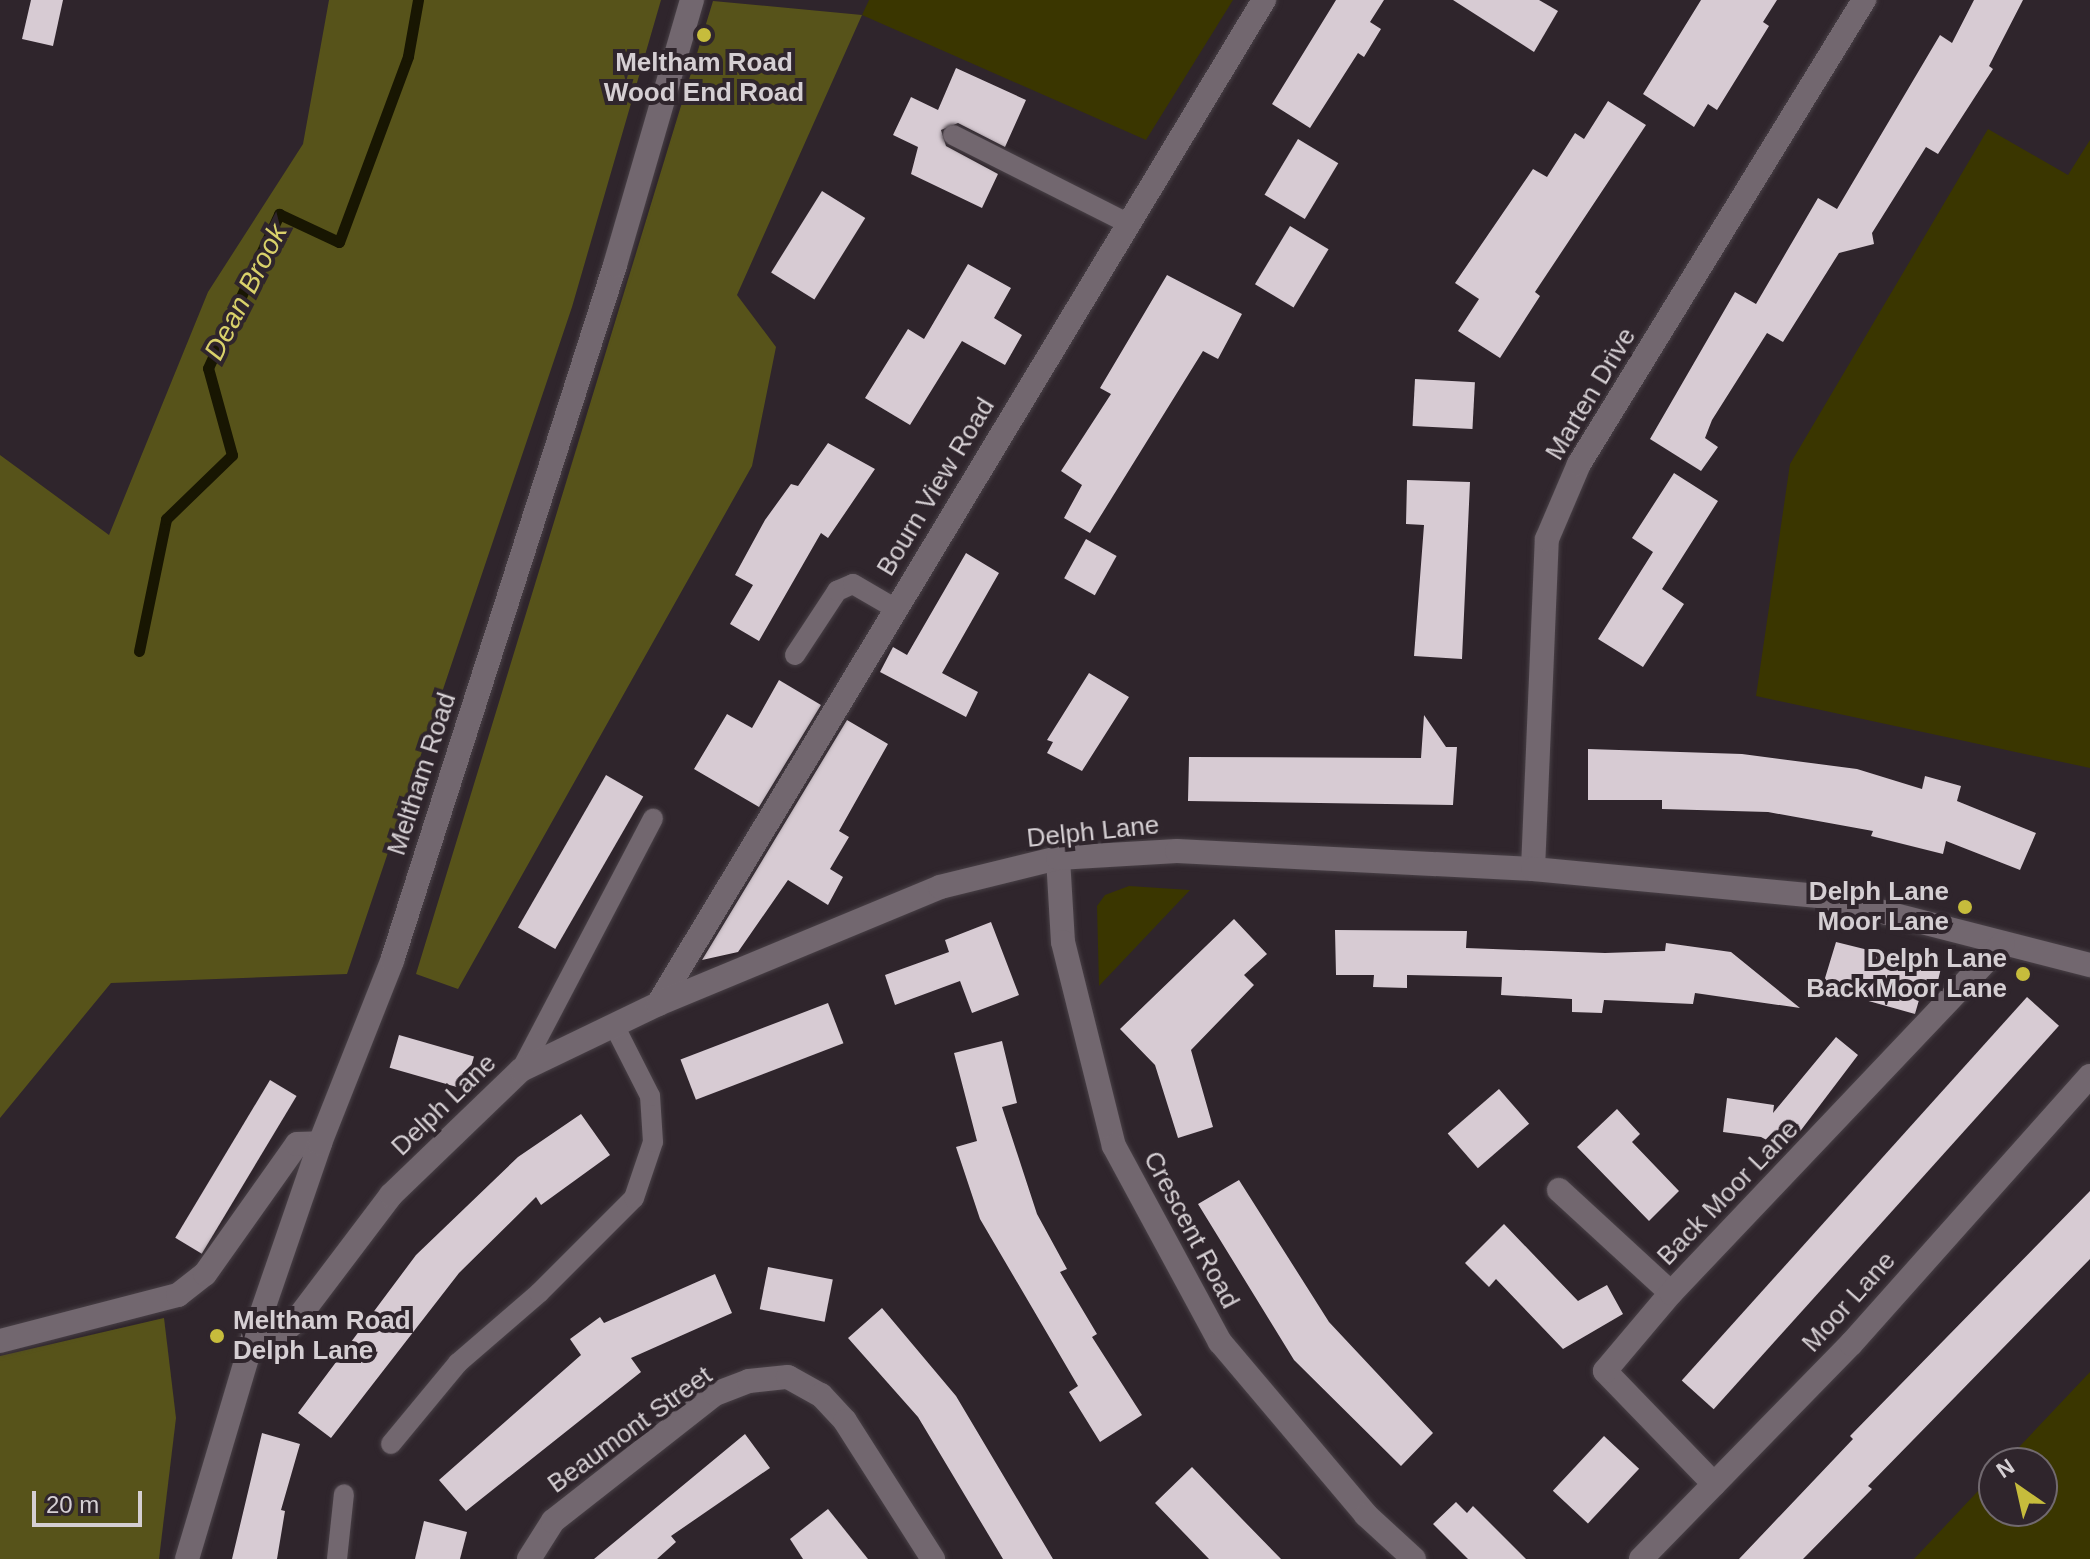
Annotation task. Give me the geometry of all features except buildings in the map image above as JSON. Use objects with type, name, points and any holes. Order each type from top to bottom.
[{"type":"street","name":"Meltham Road","points":[[187,1559],[252,1341],[320,1143],[397,946],[615,265],[692,0]]},
{"type":"street","name":"Bourn View Road","points":[[658,1004],[1264,0]]},
{"type":"street","name":"Marten Drive","points":[[1533,869],[1547,539],[1579,464],[1864,0]]},
{"type":"street","name":"Delph Lane","points":[[252,1341],[272,1341],[295,1322],[391,1195],[521,1070],[658,1004],[940,887],[1058,858],[1177,851],[1533,869],[1821,896],[2090,965]]},
{"type":"street","name":"Crescent Road","points":[[1058,858],[1063,942],[1114,1146],[1220,1342],[1366,1515],[1414,1559]]},
{"type":"street","name":"Back Moor Lane","points":[[1714,1484],[1605,1371],[1671,1293],[2003,943]]},
{"type":"street","name":"Moor Lane","points":[[1641,1559],[1851,1344],[2090,1076]]},
{"type":"street","points":[[0,1341],[178,1295],[205,1274],[297,1144],[320,1143]]},
{"type":"street","points":[[1559,1190],[1671,1293]]},
{"type":"street","name":"Beaumont Street","points":[[529,1559],[553,1521],[715,1394],[749,1381],[788,1377],[821,1395],[845,1421],[933,1559]]},
{"type":"lane","points":[[953,135],[1127,223]]},
{"type":"lane","points":[[795,655],[837,591],[853,584],[896,609]]},
{"type":"lane","points":[[521,1070],[653,819]]},
{"type":"lane","points":[[391,1444],[458,1363],[539,1293],[634,1198],[653,1142],[650,1096],[614,1025]]},
{"type":"lane","points":[[337,1559],[344,1494]]},
{"type":"shaded area","points":[[329,0],[661,0],[572,307],[347,974],[111,983],[0,1118],[0,455],[109,535],[208,292],[303,144]]},
{"type":"shaded area","points":[[869,0],[1233,0],[1146,140],[862,15]]},
{"type":"shaded area","points":[[713,1],[862,15],[737,295],[776,347],[752,466],[458,989],[416,974]]},
{"type":"shaded area","points":[[1988,129],[2068,175],[2090,140],[2090,768],[1756,696],[1790,464]]},
{"type":"shaded area","points":[[1129,886],[1190,890],[1099,986],[1097,906],[1105,895]]},
{"type":"shaded area","points":[[164,1318],[176,1418],[159,1559],[0,1559],[0,1356]]},
{"type":"shaded area","points":[[2090,1372],[2090,1559],[1914,1559],[1978,1491],[1978,1527],[2058,1527],[2058,1447],[2019,1447]]},
{"type":"waterway","name":"Dean Brook","points":[[139,651],[166,519],[232,455],[208,368],[279,214],[339,242],[408,56],[418,0]]},
{"type":"place","name":"Meltham Road Wood End Road","points":[[704,35]]},
{"type":"place","name":"Delph Lane Moor Lane","points":[[1965,907]]},
{"type":"place","name":"Delph Lane Back Moor Lane","points":[[2023,974]]},
{"type":"place","name":"Meltham Road Delph Lane","points":[[217,1336]]}]
